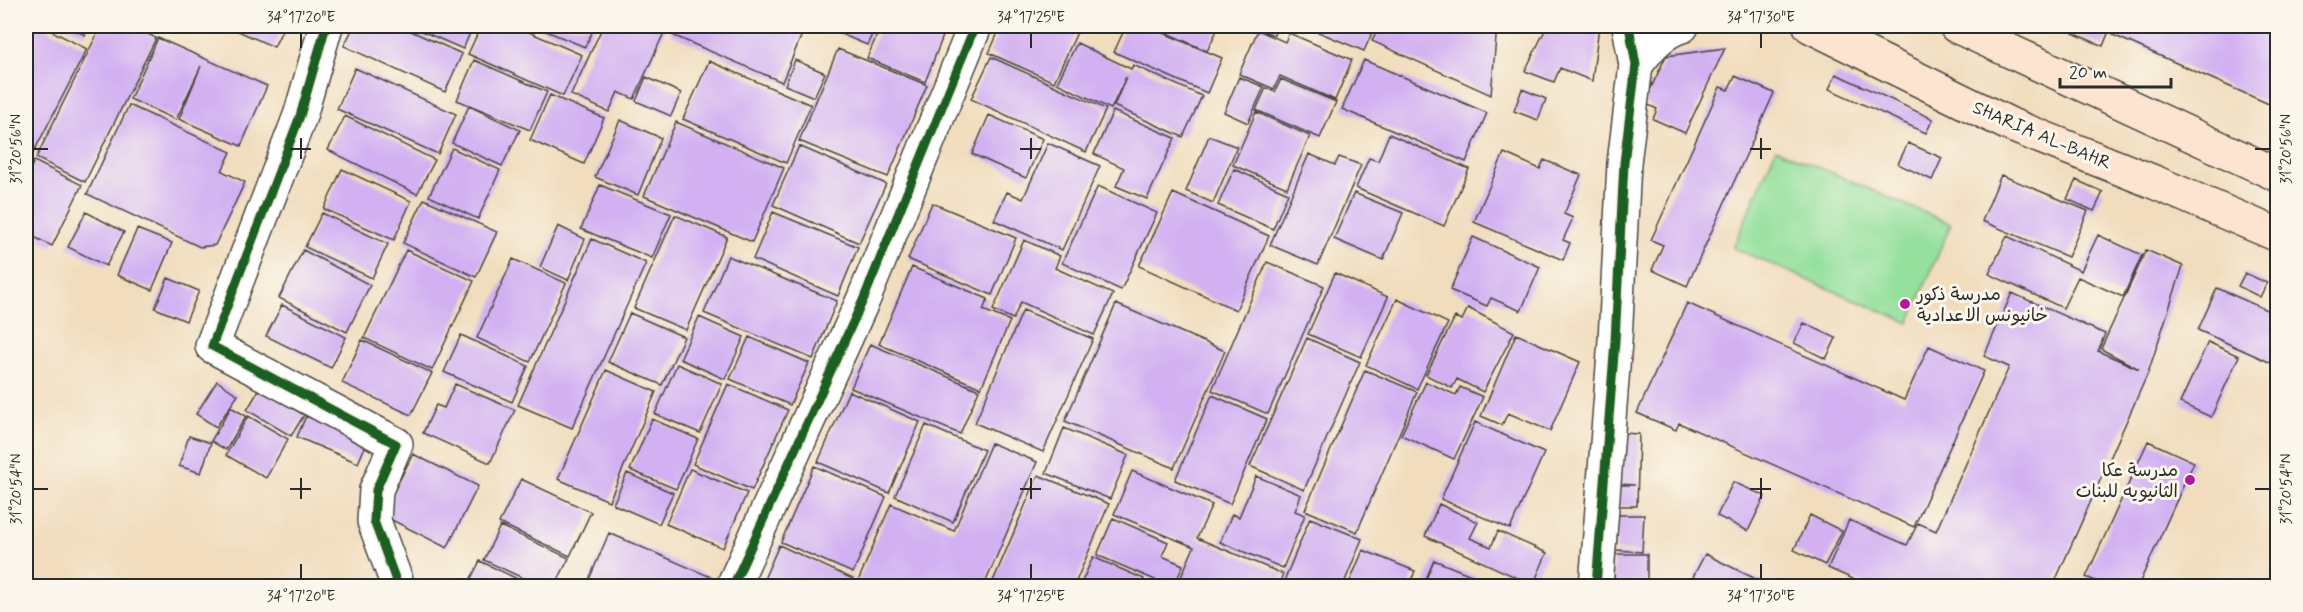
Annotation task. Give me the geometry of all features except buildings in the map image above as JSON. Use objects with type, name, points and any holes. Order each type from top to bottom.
[{"type":"main road","name":"SHARIA AL-BAHR","points":[[1810,26],[2011,125],[2154,182],[2277,235]]},
{"type":"main road","points":[[1956,26],[2277,175]]},
{"type":"street","points":[[326,26],[300,116],[212,346],[396,444],[376,490],[374,521],[398,586]]},
{"type":"street","points":[[733,586],[864,298],[975,26]]},
{"type":"street","points":[[1596,586],[1615,342],[1624,163],[1636,65],[1629,26]]},
{"type":"street","points":[[1636,65],[1652,43],[1673,28],[1682,26]]},
{"type":"green space","points":[[1776,149],[1951,224],[1909,323],[1733,248]]},
{"type":"cycle path","points":[[326,26],[300,116],[212,346],[396,444],[376,490],[374,521],[398,586]]},
{"type":"cycle path","points":[[733,586],[864,298],[975,26]]},
{"type":"cycle path","points":[[1596,586],[1615,341],[1624,163],[1636,65],[1629,26]]},
{"type":"place","name":"مدرسة ذكور خانيونس الاعدادية","points":[[1905,304]]},
{"type":"place","name":"مدرسة عكا الثانيويه للبنات","points":[[2190,480]]}]
